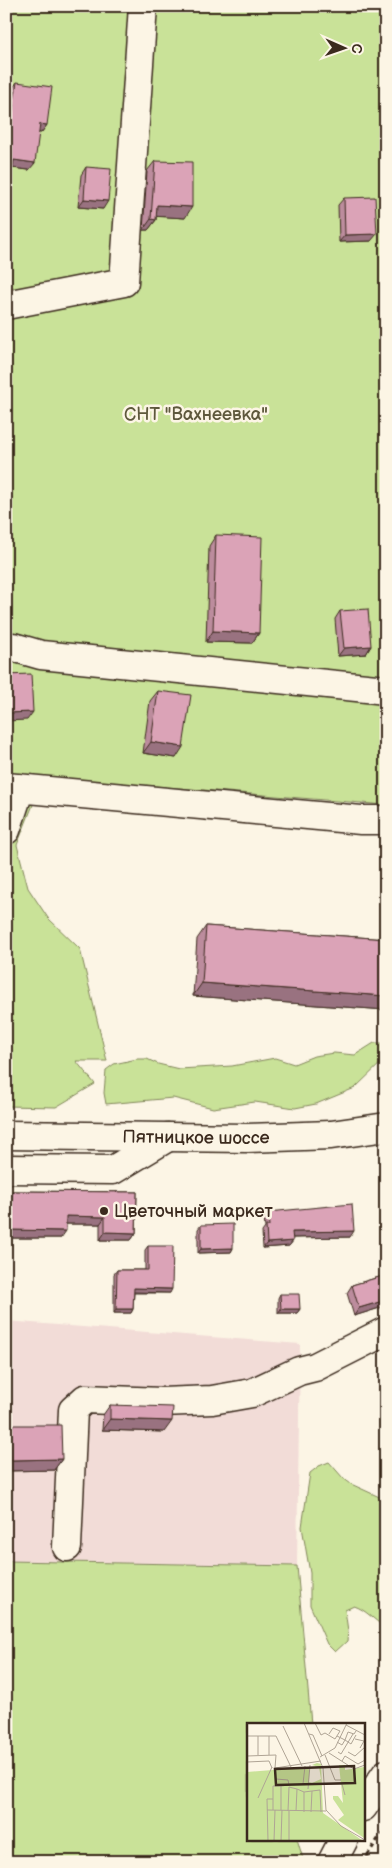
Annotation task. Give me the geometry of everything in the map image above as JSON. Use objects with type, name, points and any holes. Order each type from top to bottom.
[{"type":"main road","points":[[6,305],[124,282],[143,6]]},
{"type":"main road","points":[[13,647],[41,655],[386,690]]},
{"type":"main road","points":[[6,830],[13,787],[361,820],[386,820]]},
{"type":"main road","name":"Пятницкое шоссе","points":[[6,1135],[168,1137],[331,1135],[386,1127]]},
{"type":"main road","points":[[6,1169],[113,1170],[168,1137]]},
{"type":"main road","points":[[66,1547],[73,1410],[85,1399],[162,1402],[212,1400],[252,1393],[299,1371],[315,1367],[386,1331]]},
{"type":"main road","points":[[364,1806],[386,1774]]},
{"type":"main road","points":[[332,1862],[343,1840]]},
{"type":"path","points":[[363,1862],[386,1827]]},
{"type":"path","points":[[366,1856],[375,1862]]},
{"type":"shaded area","points":[[6,1321],[300,1344],[297,1566],[6,1561]]},
{"type":"green space","name":"СНТ \"Вахнеевка\"","points":[[6,6],[386,6],[386,805],[44,777],[17,845],[28,888],[48,918],[80,949],[107,1061],[76,1061],[95,1084],[56,1107],[6,1106]]},
{"type":"green space","points":[[374,1043],[386,1043],[386,1058],[355,1088],[316,1104],[295,1108],[255,1102],[213,1108],[173,1098],[106,1104],[104,1093],[106,1070],[114,1064],[147,1059],[179,1069],[232,1066],[275,1058],[294,1064],[314,1056],[334,1053],[355,1055]]},
{"type":"green space","points":[[329,1462],[351,1484],[386,1500],[386,1628],[366,1612],[354,1606],[345,1610],[348,1631],[347,1641],[335,1652],[327,1644],[310,1605],[310,1573],[302,1527],[310,1473],[319,1466]]},
{"type":"green space","points":[[6,1561],[297,1566],[311,1723],[247,1723],[247,1840],[297,1840],[304,1862],[6,1862]]},
{"type":"building","points":[[17,82],[52,87],[47,125],[40,124],[35,163],[14,160],[13,166],[6,165],[6,130],[10,130]]},
{"type":"building","points":[[155,161],[192,162],[192,207],[157,205],[156,220],[151,219]]},
{"type":"building","points":[[86,167],[111,169],[108,201],[84,199]]},
{"type":"building","points":[[375,197],[377,234],[345,235],[344,198]]},
{"type":"building","points":[[216,535],[262,537],[259,633],[213,631]]},
{"type":"building","points":[[368,609],[371,646],[344,648],[340,611]]},
{"type":"building","points":[[31,674],[33,712],[6,713],[6,675]]},
{"type":"building","points":[[158,691],[191,695],[183,747],[151,742]]},
{"type":"building","points":[[206,926],[386,939],[386,996],[202,983]]},
{"type":"building","points":[[12,1191],[137,1192],[136,1233],[105,1232],[105,1217],[66,1216],[66,1231],[11,1230]]},
{"type":"building","points":[[352,1204],[354,1231],[292,1232],[293,1241],[267,1243],[266,1226],[269,1226],[268,1212]]},
{"type":"building","points":[[233,1224],[233,1248],[201,1249],[201,1225]]},
{"type":"building","points":[[148,1246],[173,1246],[172,1289],[134,1288],[133,1309],[116,1309],[117,1270],[148,1270]]},
{"type":"building","points":[[386,1275],[386,1300],[359,1308],[352,1285]]},
{"type":"building","points":[[280,1294],[299,1294],[300,1309],[281,1309]]},
{"type":"building","points":[[110,1405],[173,1407],[172,1421],[110,1419]]},
{"type":"building","points":[[10,1425],[61,1425],[62,1459],[11,1460]]},
{"type":"place","name":"Цветочный маркет","points":[[104,1211]]}]
